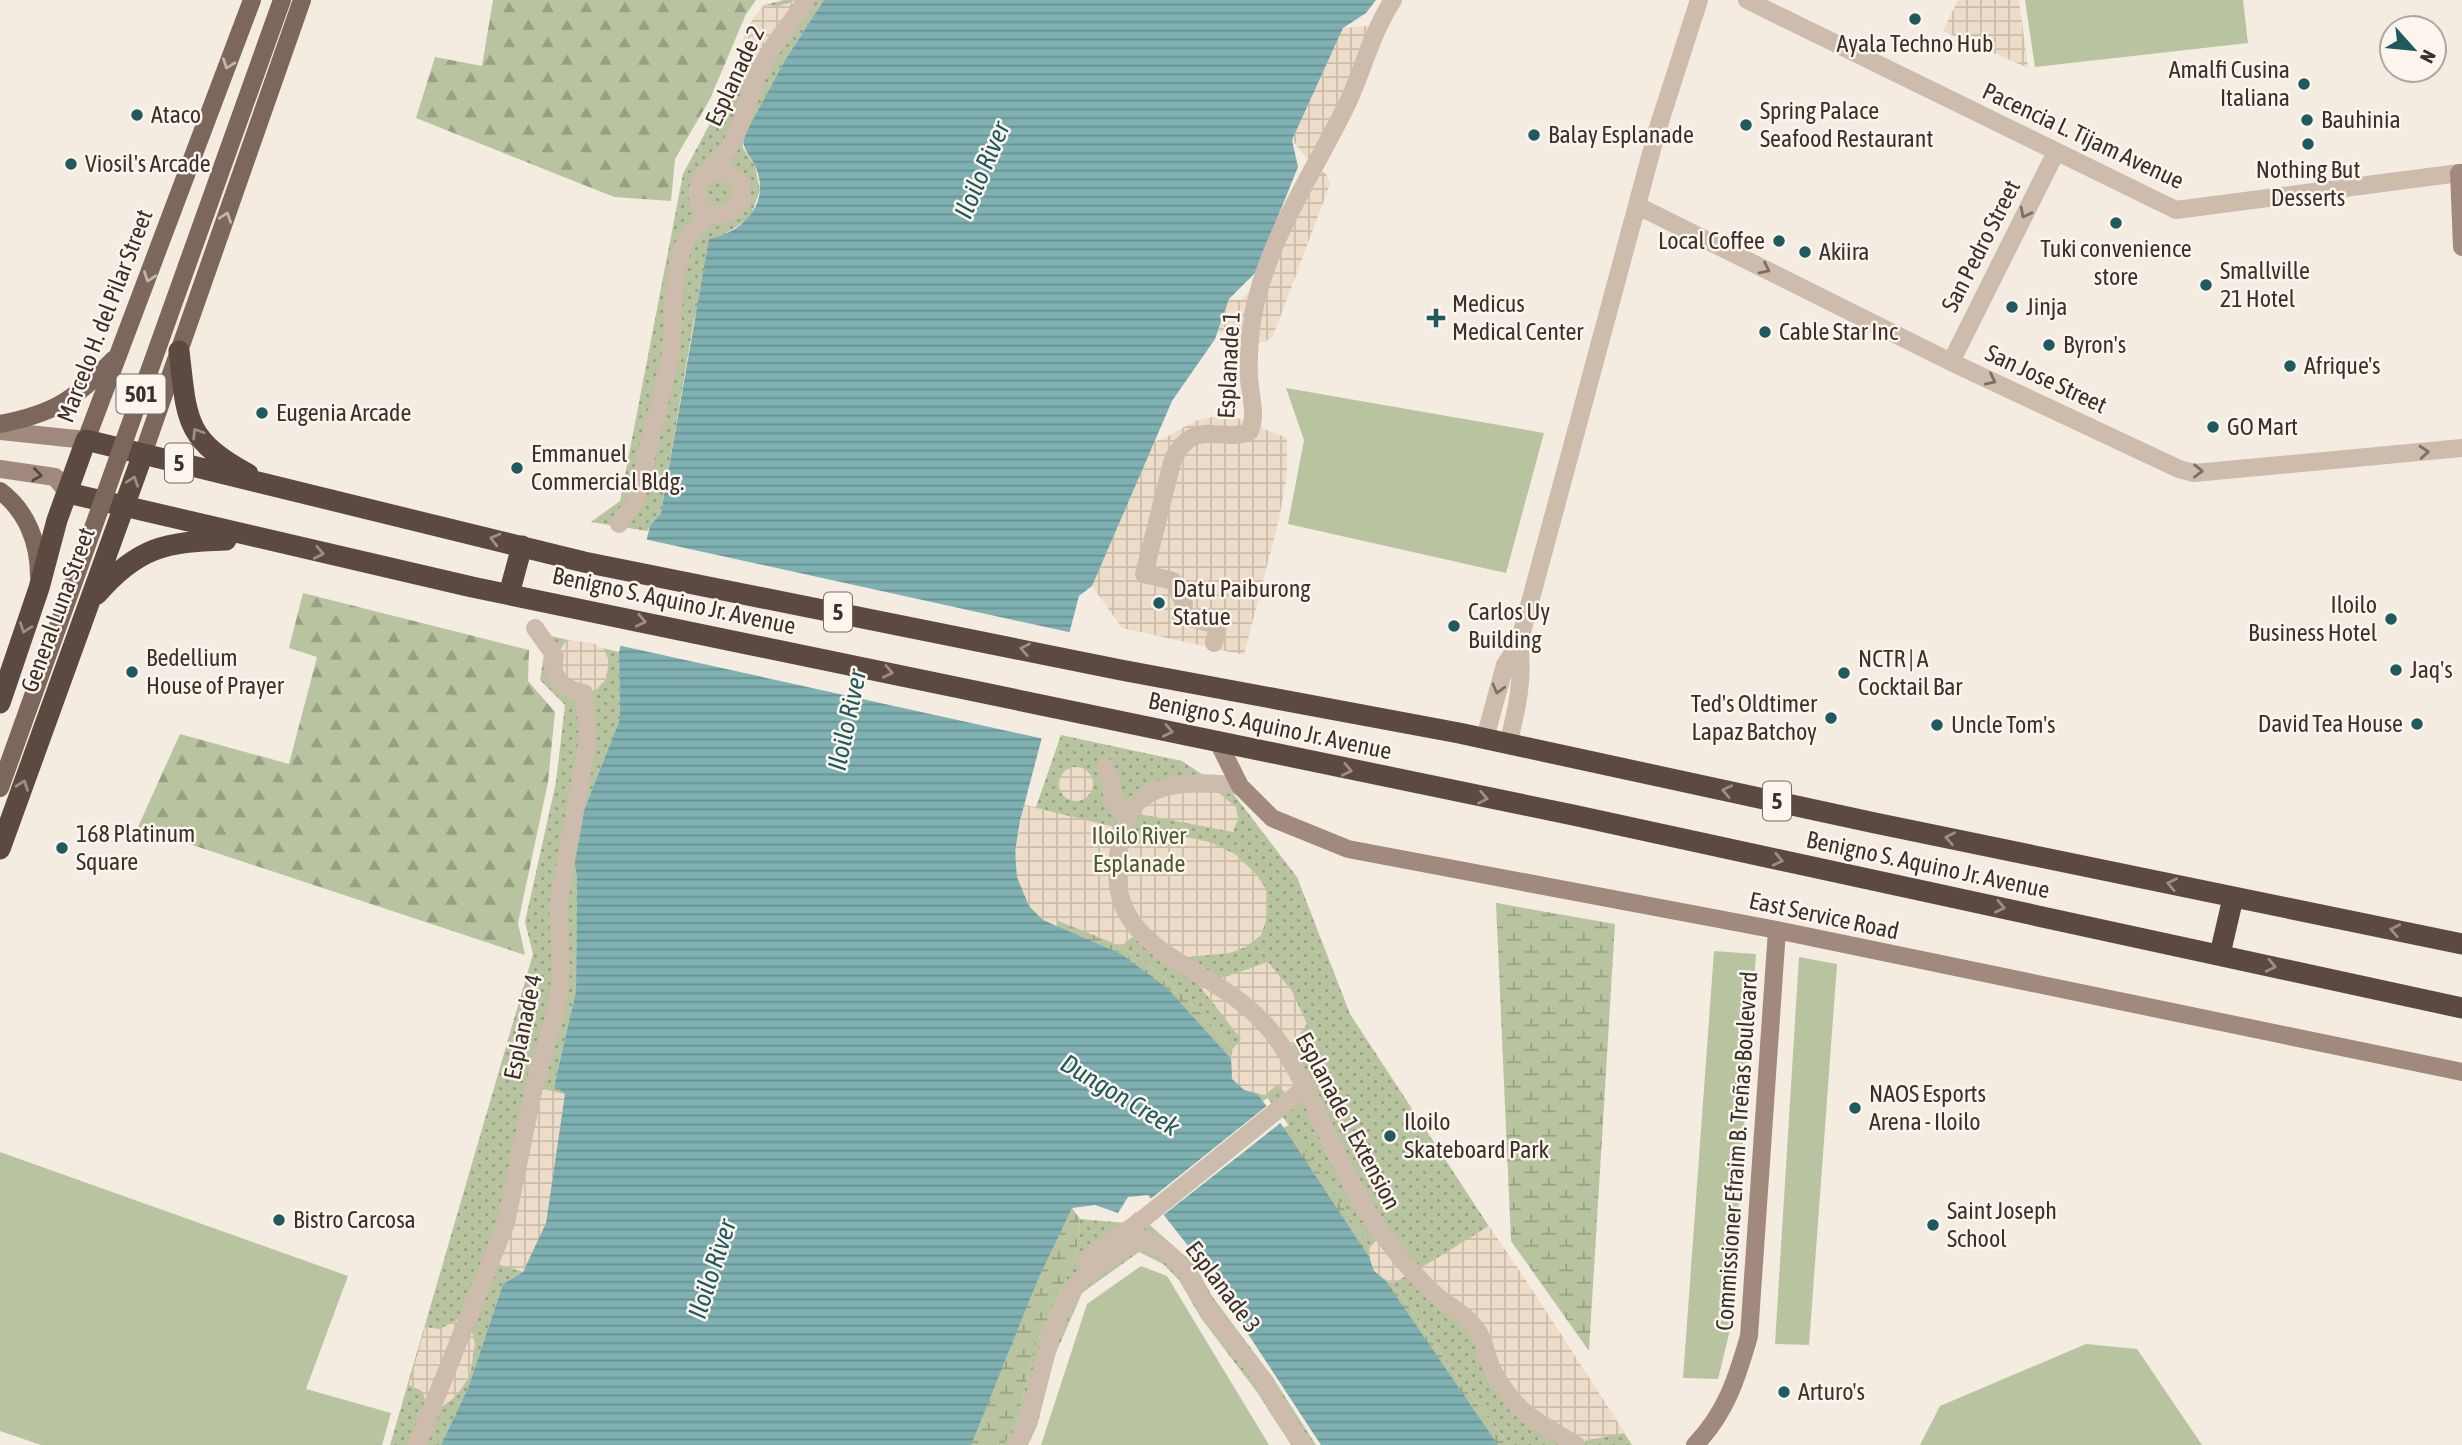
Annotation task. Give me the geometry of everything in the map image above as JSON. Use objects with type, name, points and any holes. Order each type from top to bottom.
[{"type":"highway","points":[[179,351],[184,401],[199,438],[237,468],[271,486]]},
{"type":"highway","name":"Benigno S. Aquino Jr. Avenue","points":[[86,440],[584,562],[1485,738],[2233,898],[2462,944]]},
{"type":"highway","name":"Marcelo H. del Pilar Street","points":[[68,493],[86,440]]},
{"type":"highway","points":[[124,508],[143,454]]},
{"type":"highway","name":"Benigno S. Aquino Jr. Avenue","points":[[68,493],[259,539],[509,594],[1081,712],[2462,1008]]},
{"type":"highway","name":"General Luna Street","points":[[0,703],[57,520],[68,493]]},
{"type":"highway","name":"General Luna Street","points":[[0,849],[124,508]]},
{"type":"highway","points":[[87,606],[118,570],[153,548],[196,541],[259,539]]},
{"type":"highway","points":[[509,594],[522,546]]},
{"type":"highway","points":[[2220,954],[2233,898]]},
{"type":"main road","name":"Marcelo H. del Pilar Street","points":[[86,440],[252,0]]},
{"type":"main road","name":"501","points":[[0,788],[282,0]]},
{"type":"main road","points":[[143,454],[302,0]]},
{"type":"main road","points":[[2461,173],[2462,247]]},
{"type":"main road","points":[[0,424],[27,419],[59,408],[82,392],[121,351]]},
{"type":"main road","points":[[0,431],[86,440]]},
{"type":"main road","points":[[0,469],[55,477],[68,493]]},
{"type":"main road","points":[[0,491],[20,509],[36,546],[38,588]]},
{"type":"main road","name":"East Service Road","points":[[1219,742],[1240,786],[1272,818],[1348,849],[1777,930],[2462,1072]]},
{"type":"main road","name":"Commissioner Efraim B. Treñas Boulevard","points":[[1695,1445],[1714,1425],[1734,1390],[1749,1336],[1777,930]]},
{"type":"street","name":"Esplanade 2","points":[[711,213],[701,205],[698,191],[736,135],[757,77],[769,53],[806,0]]},
{"type":"street","name":"Esplanade 1","points":[[1214,643],[1218,625],[1181,616],[1184,603],[1173,581],[1144,574],[1173,459],[1182,445],[1197,436],[1213,432],[1234,436],[1250,431],[1253,415],[1249,378],[1253,315],[1264,279],[1300,190],[1348,101],[1376,25],[1392,0]]},
{"type":"street","points":[[1485,738],[1505,665],[1519,643],[1657,131],[1699,0]]},
{"type":"street","name":"Pacencia L. Tijam Avenue","points":[[1747,0],[2176,210],[2461,173]]},
{"type":"street","name":"San Pedro Street","points":[[1951,362],[2056,152]]},
{"type":"street","points":[[619,524],[635,502],[669,363],[673,340],[676,274],[688,238],[711,213],[721,215],[734,210],[742,197],[742,190],[730,172],[716,170],[709,173]]},
{"type":"street","name":"San Jose Street","points":[[1638,206],[1951,362],[2179,469],[2193,472],[2462,448]]},
{"type":"street","name":"Esplanade 4","points":[[417,1445],[506,1223],[534,1087],[561,988],[558,906],[588,749],[589,728],[584,693],[568,688],[554,676],[552,667],[555,656],[535,628]]},
{"type":"street","points":[[1508,744],[1521,692],[1519,643]]},
{"type":"street","points":[[1105,767],[1112,782],[1115,804],[1129,812],[1143,798],[1174,784],[1200,782],[1240,786]]},
{"type":"street","name":"Esplanade 1 Extension","points":[[1129,812],[1115,872],[1125,909],[1138,932],[1156,949],[1213,982],[1251,1010],[1278,1040],[1307,1086],[1363,1203],[1382,1234],[1436,1295],[1478,1331],[1504,1391],[1521,1412],[1576,1445]]},
{"type":"street","points":[[1093,1271],[1086,1260],[1143,1219],[1307,1086]]},
{"type":"street","name":"Esplanade 3","points":[[1017,1445],[1027,1424],[1045,1351],[1075,1287],[1093,1271],[1141,1239],[1166,1251],[1187,1273],[1208,1310],[1266,1383],[1277,1408],[1303,1445]]},
{"type":"green space","points":[[493,0],[756,0],[746,14],[710,99],[675,159],[671,201],[614,197],[416,118],[435,57],[482,66]]},
{"type":"green space","points":[[784,0],[824,0],[785,60],[743,138],[743,148],[755,166],[760,190],[750,218],[722,236],[694,320],[661,513],[647,531],[591,522],[620,501],[683,174],[738,71],[747,28],[764,5]]},
{"type":"green space","points":[[2025,0],[2243,0],[2248,43],[2035,67]]},
{"type":"green space","points":[[1286,388],[1544,433],[1506,573],[1288,524],[1304,440]]},
{"type":"green space","points":[[303,593],[529,650],[528,681],[555,712],[548,782],[518,923],[525,955],[138,827],[180,734],[289,764],[317,657],[289,648]]},
{"type":"green space","points":[[547,635],[619,652],[620,719],[584,810],[573,856],[577,877],[576,993],[554,1085],[565,1094],[523,1272],[503,1284],[468,1388],[441,1445],[390,1445],[533,954],[525,922],[556,782],[565,705],[540,680]]},
{"type":"green space","name":"Iloilo River Esplanade","points":[[1061,735],[1182,761],[1235,796],[1297,877],[1350,1014],[1632,1445],[1509,1445],[1454,1373],[1393,1283],[1385,1280],[1369,1257],[1370,1247],[1285,1120],[1265,1095],[1251,1093],[1230,1066],[1233,1049],[1181,993],[1137,957],[1113,943],[1056,920],[1053,926],[1024,805],[1036,807]]},
{"type":"green space","points":[[1496,903],[1615,924],[1589,1351],[1511,1241]]},
{"type":"green space","points":[[1056,920],[1121,947],[1153,968],[1233,1049],[1231,1059],[1268,1098],[1240,1114],[1058,938]]},
{"type":"green space","points":[[1714,951],[1756,954],[1730,1330],[1718,1379],[1683,1378]]},
{"type":"green space","points":[[1799,957],[1837,964],[1809,1345],[1775,1344]]},
{"type":"green space","points":[[1289,1125],[1370,1247],[1369,1257],[1385,1280],[1393,1283],[1454,1373],[1509,1445],[1472,1445],[1273,1133]]},
{"type":"green space","points":[[0,1152],[348,1276],[306,1389],[391,1413],[382,1445],[41,1445],[0,1431]]},
{"type":"green space","points":[[1057,1187],[1080,1219],[1076,1257],[1034,1349],[1018,1419],[1004,1445],[909,1445]]},
{"type":"green space","points":[[1135,1212],[1194,1264],[1212,1296],[1273,1378],[1316,1445],[1291,1445],[1257,1392],[1201,1318],[1179,1280],[1163,1264],[1139,1252],[1082,1293],[1055,1355],[1037,1426],[1028,1445],[1004,1445],[1018,1419],[1034,1349],[1076,1257],[1080,1219],[1126,1223]]},
{"type":"green space","points":[[1141,1266],[1167,1276],[1269,1445],[1041,1445],[1087,1304]]},
{"type":"green space","points":[[2086,1344],[2137,1349],[2202,1445],[1920,1445],[1940,1406]]},
{"type":"shaded area","points":[[796,0],[750,95],[742,44],[747,28],[764,5],[779,6]]},
{"type":"shaded area","points":[[1958,0],[2019,0],[2028,68],[1943,31]]},
{"type":"shaded area","points":[[1376,25],[1314,166],[1326,174],[1330,184],[1273,336],[1265,342],[1251,343],[1250,353],[1233,334],[1218,332],[1229,299],[1241,300],[1263,279],[1313,166],[1292,140],[1343,28]]},
{"type":"shaded area","points":[[1217,416],[1235,417],[1287,438],[1287,474],[1279,519],[1244,655],[1122,628],[1092,586],[1152,442],[1163,439],[1195,421]]},
{"type":"shaded area","points":[[567,640],[593,643],[604,649],[609,661],[606,679],[597,689],[590,692],[568,688],[555,656]]},
{"type":"shaded area","points":[[1076,767],[1088,772],[1093,784],[1088,796],[1076,801],[1064,796],[1059,784],[1064,772]]},
{"type":"shaded area","points":[[1213,788],[1236,807],[1238,819],[1233,832],[1129,812],[1143,798]]},
{"type":"shaded area","points":[[1024,805],[1123,829],[1121,846],[1182,836],[1209,842],[1235,854],[1256,874],[1268,892],[1268,915],[1261,935],[1246,947],[1230,953],[1188,957],[1139,932],[1121,946],[1056,920],[1053,926],[1029,906],[1017,877],[1015,852]]},
{"type":"shaded area","points":[[1268,962],[1292,991],[1307,1024],[1290,1049],[1307,1086],[1290,1100],[1278,1084],[1265,1095],[1244,1090],[1232,1079],[1233,1049],[1241,1039],[1184,966],[1213,981]]},
{"type":"shaded area","points":[[534,1087],[565,1094],[546,1223],[523,1272],[491,1262]]},
{"type":"shaded area","points":[[1489,1226],[1625,1433],[1584,1441],[1521,1412],[1483,1341],[1414,1272]]},
{"type":"shaded area","points":[[1383,1234],[1414,1272],[1393,1283],[1378,1276],[1370,1265],[1370,1247]]},
{"type":"shaded area","points":[[467,1314],[475,1343],[470,1376],[455,1397],[431,1415],[422,1391],[409,1385],[425,1327],[440,1329]]},
{"type":"water","points":[[824,0],[1376,0],[1366,13],[1343,28],[1292,140],[1298,167],[1255,273],[1229,299],[1215,339],[1172,401],[1092,586],[1079,596],[1020,821],[1015,852],[1017,877],[1029,906],[1043,920],[1121,954],[1167,988],[1231,1059],[1232,1079],[1244,1090],[1257,1094],[1284,1128],[1369,1257],[1374,1271],[1385,1280],[1498,1445],[1321,1445],[1200,1261],[1148,1195],[1128,1197],[1118,1213],[1095,1205],[1072,1208],[1038,1279],[971,1445],[441,1445],[468,1388],[503,1284],[523,1272],[546,1223],[565,1094],[554,1086],[576,992],[577,877],[573,856],[584,810],[620,719],[619,652],[650,526],[661,513],[709,239],[721,236],[742,223],[756,205],[760,181],[743,138],[785,60]]},
{"type":"pier","points":[[644,539],[1073,633],[1044,739],[617,645]]},
{"type":"pier","points":[[1269,1104],[1283,1121],[1161,1217],[1148,1201]]},
{"type":"place","name":"Ayala Techno Hub","points":[[1915,19]]},
{"type":"place","name":"Amalfi Cusina Italiana","points":[[2304,84]]},
{"type":"place","name":"Ataco","points":[[137,115]]},
{"type":"place","name":"Bauhinia","points":[[2307,120]]},
{"type":"place","name":"Spring Palace Seafood Restaurant","points":[[1746,125]]},
{"type":"place","name":"Balay Esplanade","points":[[1534,135]]},
{"type":"place","name":"Nothing But Desserts","points":[[2308,144]]},
{"type":"place","name":"Viosil's Arcade","points":[[71,164]]},
{"type":"place","name":"Tuki convenience store","points":[[2116,223]]},
{"type":"place","name":"Local Coffee","points":[[1779,241]]},
{"type":"place","name":"Akiira","points":[[1805,252]]},
{"type":"place","name":"Smallville 21 Hotel","points":[[2206,285]]},
{"type":"place","name":"Jinja","points":[[2012,307]]},
{"type":"place","name":"Medicus Medical Center","points":[[1436,318]]},
{"type":"place","name":"Cable Star Inc","points":[[1765,332]]},
{"type":"place","name":"Byron's","points":[[2049,345]]},
{"type":"place","name":"Afrique's","points":[[2290,366]]},
{"type":"place","name":"Eugenia Arcade","points":[[262,413]]},
{"type":"place","name":"GO Mart","points":[[2213,427]]},
{"type":"place","name":"Emmanuel Commercial Bldg.","points":[[517,468]]},
{"type":"place","name":"Datu Paiburong Statue","points":[[1159,603]]},
{"type":"place","name":"Iloilo Business Hotel","points":[[2391,619]]},
{"type":"place","name":"Carlos Uy Building","points":[[1454,626]]},
{"type":"place","name":"Jaq's","points":[[2396,670]]},
{"type":"place","name":"Bedellium House of Prayer","points":[[132,672]]},
{"type":"place","name":"NCTR | A Cocktail Bar","points":[[1844,673]]},
{"type":"place","name":"Ted's Oldtimer Lapaz Batchoy","points":[[1831,718]]},
{"type":"place","name":"David Tea House","points":[[2417,724]]},
{"type":"place","name":"Uncle Tom's","points":[[1937,725]]},
{"type":"place","name":"168 Platinum Square","points":[[62,848]]},
{"type":"place","name":"NAOS Esports Arena - Iloilo","points":[[1855,1108]]},
{"type":"place","name":"Iloilo Skateboard Park","points":[[1390,1136]]},
{"type":"place","name":"Bistro Carcosa","points":[[279,1220]]},
{"type":"place","name":"Saint Joseph School","points":[[1933,1225]]},
{"type":"place","name":"Arturo's","points":[[1784,1392]]},
{"type":"water label","name":"Iloilo River","points":[[982,170]]},
{"type":"water label","name":"Iloilo River","points":[[847,720]]},
{"type":"water label","name":"Dungon Creek","points":[[1120,1095]]},
{"type":"water label","name":"Iloilo River","points":[[712,1269]]}]
